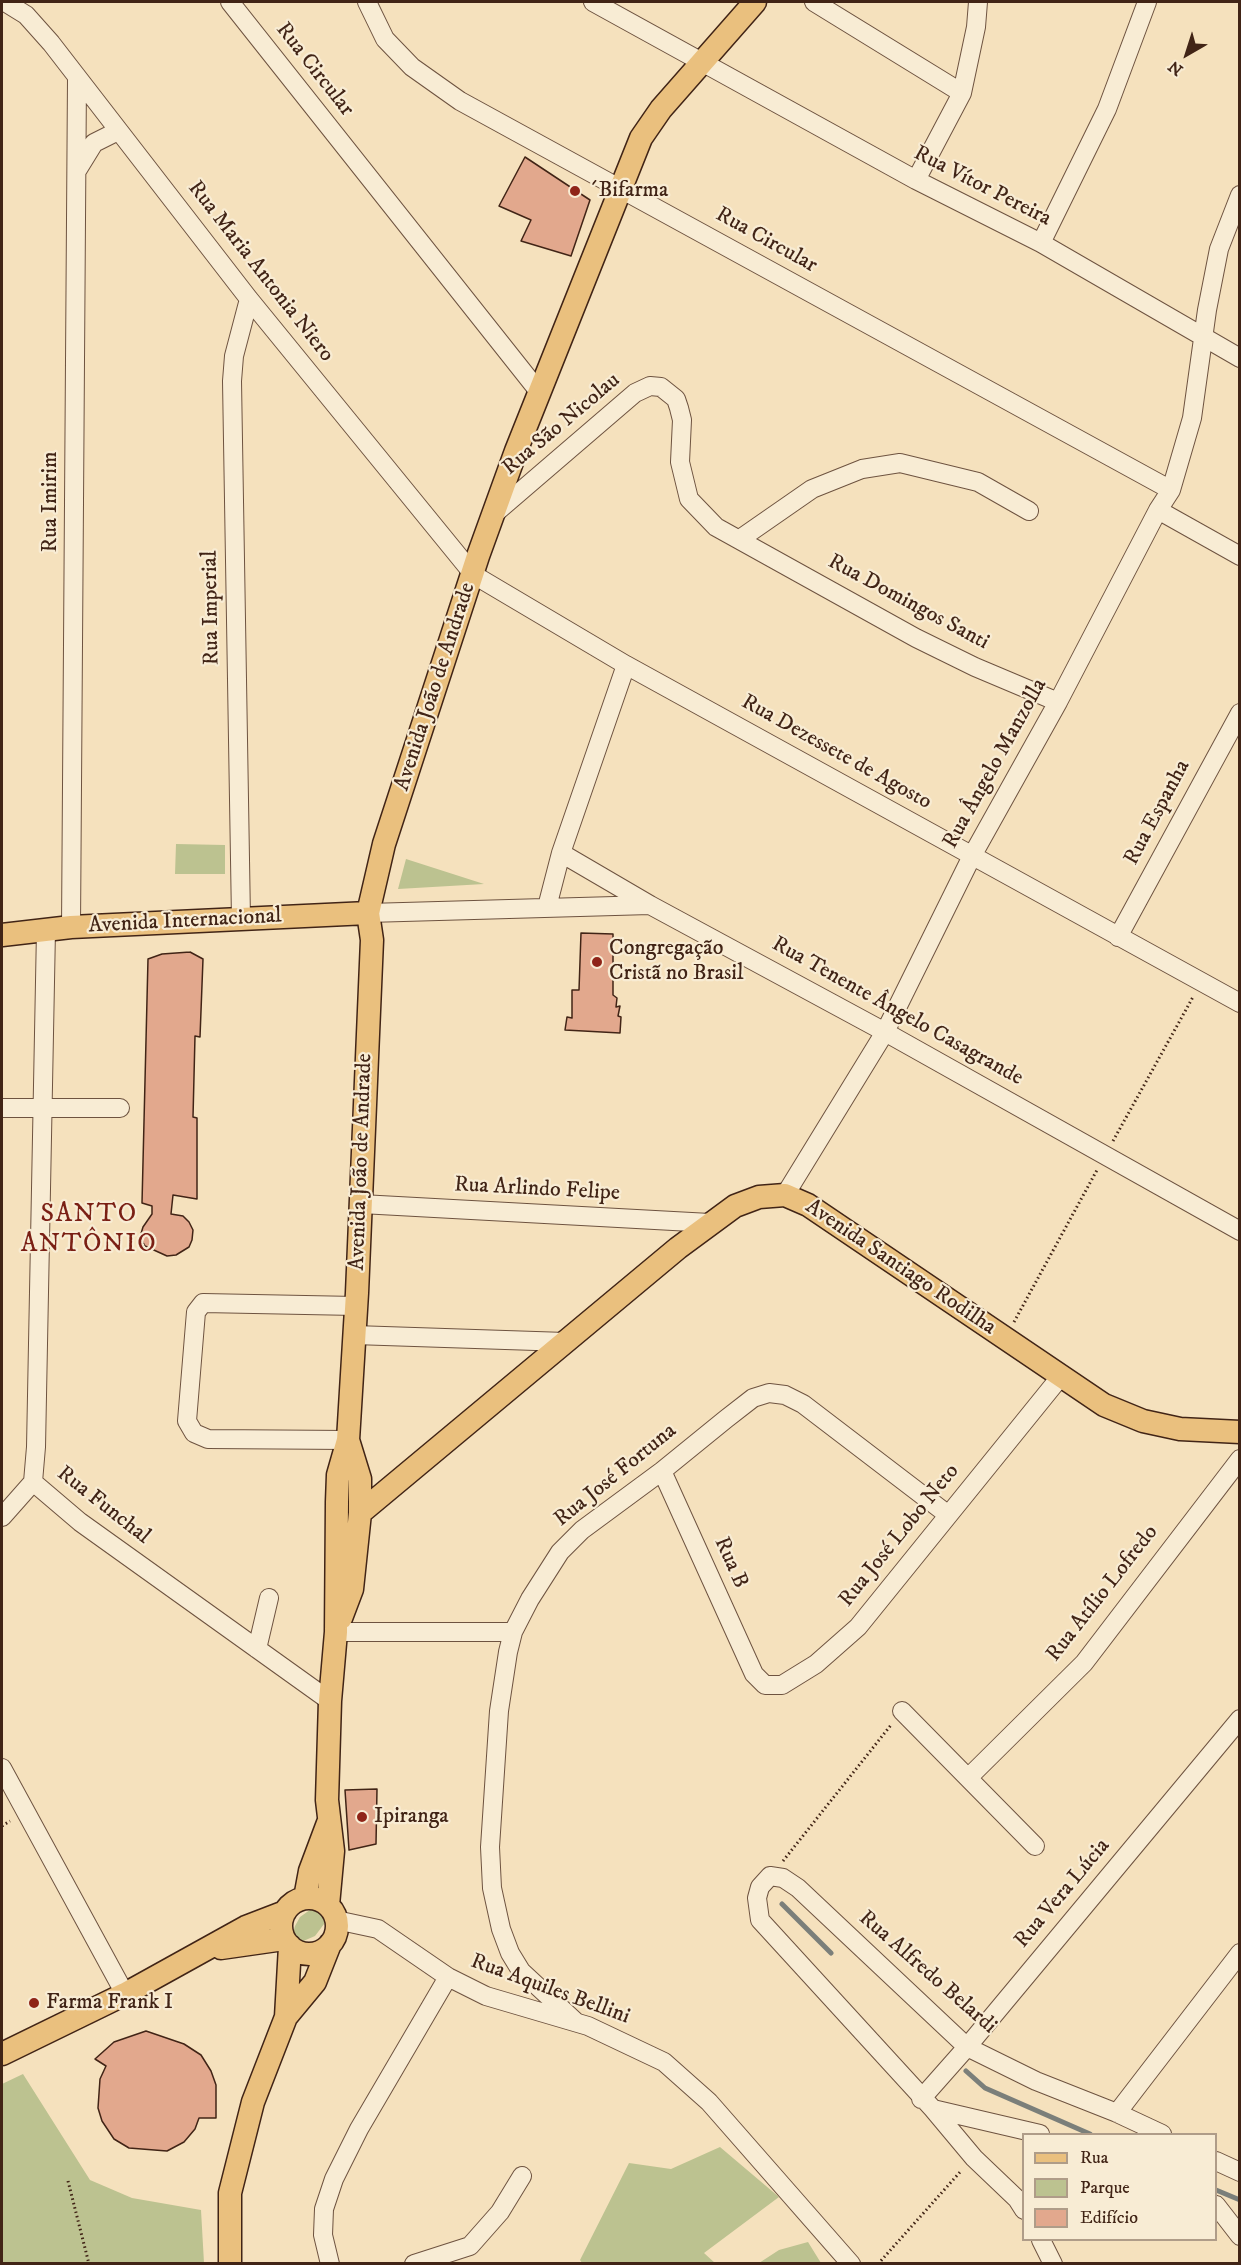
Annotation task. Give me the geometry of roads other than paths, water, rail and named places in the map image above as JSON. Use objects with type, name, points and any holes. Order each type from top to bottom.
[{"type":"main road","name":"Avenida João de Andrade","points":[[332,1913],[333,1842],[328,1822],[330,1701],[336,1632],[338,1484],[346,1448],[361,1204],[372,940],[368,913],[384,844],[493,515],[619,189],[641,138],[702,61],[755,2]]},
{"type":"main road","name":"Avenida Internacional","points":[[2,935],[71,927],[368,913]]},
{"type":"main road","name":"Avenida Santiago Rodilha","points":[[360,1513],[710,1223],[735,1206],[759,1197],[785,1195],[808,1205],[1104,1405],[1143,1421],[1180,1430],[1239,1432]]},
{"type":"main road","name":"Avenida João de Andrade","points":[[336,1632],[352,1588],[360,1513],[360,1479],[346,1448]]},
{"type":"main road","points":[[360,1479],[379,1488],[392,1488]]},
{"type":"main road","name":"Avenida João de Andrade","points":[[305,1898],[312,1865],[328,1822]]},
{"type":"main road","points":[[2,2054],[125,1994],[246,1927],[285,1912],[297,1901],[305,1898],[317,1899],[332,1913],[335,1936],[315,1982],[285,2017]]},
{"type":"main road","points":[[230,2264],[230,2193],[235,2167],[253,2102],[285,2017],[287,1942],[282,1921],[285,1912]]},
{"type":"main road","points":[[207,1950],[287,1942],[297,1951],[315,1953],[330,1944]]},
{"type":"street","name":"Rua Maria Antonia Niero","points":[[5,2],[26,15],[249,299],[474,575]]},
{"type":"street","name":"Rua Circular","points":[[230,2],[540,393]]},
{"type":"street","name":"Rua Circular","points":[[367,2],[385,39],[412,67],[460,100],[1171,490]]},
{"type":"street","name":"Rua Vítor Pereira","points":[[593,2],[622,9],[702,61],[916,180],[1041,243],[1239,358]]},
{"type":"street","points":[[814,2],[962,93]]},
{"type":"street","points":[[916,180],[962,93],[976,27],[978,2]]},
{"type":"street","points":[[1041,243],[1107,109],[1147,2]]},
{"type":"street","name":"Rua Imirim","points":[[71,927],[77,78]]},
{"type":"street","points":[[76,173],[94,143],[118,131]]},
{"type":"street","name":"Rua Ângelo Manzolla","points":[[785,1195],[885,1032],[972,856],[1058,702],[1158,510],[1171,490],[1192,418],[1205,340],[1207,310],[1219,249],[1239,195]]},
{"type":"street","name":"Rua Imperial","points":[[241,919],[232,381],[234,356],[249,299]]},
{"type":"street","name":"Rua São Nicolau","points":[[493,515],[635,393],[650,386],[661,387],[676,399],[682,420],[680,462],[689,499],[716,527],[740,539]]},
{"type":"street","points":[[740,539],[812,489],[862,469],[900,463],[978,482],[1029,511]]},
{"type":"street","points":[[1158,510],[1239,556]]},
{"type":"street","name":"Rua Domingos Santi","points":[[740,539],[916,638],[975,667],[1058,702]]},
{"type":"street","name":"Rua Dezessete de Agosto","points":[[474,575],[626,664],[1239,1003]]},
{"type":"street","points":[[547,907],[561,853],[626,664]]},
{"type":"street","name":"Rua Espanha","points":[[1118,937],[1239,713]]},
{"type":"street","points":[[561,853],[650,905]]},
{"type":"street","name":"Rua Tenente Ângelo Casagrande","points":[[368,913],[650,905],[885,1032],[1239,1232]]},
{"type":"street","name":"Rua Funchal","points":[[46,930],[33,1482],[80,1522],[330,1701]]},
{"type":"street","points":[[2,1108],[120,1108]]},
{"type":"street","name":"Rua Arlindo Felipe","points":[[361,1204],[710,1223]]},
{"type":"street","points":[[346,1448],[208,1439],[194,1433],[187,1421],[196,1312],[202,1303],[356,1306]]},
{"type":"street","points":[[354,1335],[566,1342]]},
{"type":"street","name":"Rua José Lobo Neto","points":[[754,1674],[765,1685],[782,1685],[836,1650],[858,1628],[947,1514],[1061,1376]]},
{"type":"street","name":"Rua José Fortuna","points":[[576,2022],[521,1971],[501,1929],[492,1888],[490,1846],[493,1781],[504,1671],[513,1632],[530,1599],[560,1552],[582,1530],[662,1471],[753,1398],[776,1393],[803,1404],[947,1514]]},
{"type":"street","name":"Rua Atílio Lofredo","points":[[969,1777],[1084,1663],[1239,1459]]},
{"type":"street","name":"Rua B","points":[[662,1471],[754,1674]]},
{"type":"street","points":[[2,1518],[33,1482]]},
{"type":"street","points":[[257,1649],[269,1598]]},
{"type":"street","points":[[336,1632],[513,1632]]},
{"type":"street","points":[[902,1711],[1035,1846]]},
{"type":"street","name":"Rua Vera Lúcia","points":[[927,2104],[968,2047],[1239,1719]]},
{"type":"street","points":[[2,1768],[125,1994]]},
{"type":"street","name":"Rua Alfredo Belardi","points":[[927,2104],[760,1920],[757,1898],[760,1887],[770,1876],[783,1878],[798,1888],[968,2047],[1036,2080],[1160,2133]]},
{"type":"street","name":"Rua Aquiles Bellini","points":[[332,1913],[378,1929],[448,1977],[515,2006],[576,2022],[664,2062],[684,2078],[851,2264]]},
{"type":"street","points":[[1117,2113],[1239,1953]]},
{"type":"street","points":[[330,2264],[323,2235],[324,2209],[334,2179],[359,2129],[448,1977]]},
{"type":"street","points":[[927,2104],[1036,2133]]},
{"type":"street","points":[[927,2104],[974,2158],[1017,2199],[1022,2208]]},
{"type":"street","points":[[1217,2161],[1239,2172]]},
{"type":"street","points":[[414,2264],[470,2246],[500,2212],[522,2176]]},
{"type":"street","points":[[1217,2208],[1239,2236]]},
{"type":"street","points":[[1042,2241],[1053,2264]]},
{"type":"waterway","points":[[782,1904],[831,1953]]},
{"type":"waterway","points":[[966,2071],[985,2088],[1088,2133]]},
{"type":"waterway","points":[[1217,2190],[1240,2200]]},
{"type":"place","name":"´Bifarma","points":[[575,191]]},
{"type":"place","name":"Congregação Cristã no Brasil","points":[[597,962]]},
{"type":"place","name":"Ipiranga","points":[[362,1817]]},
{"type":"place","name":"Farma Frank I","points":[[34,2003]]},
{"type":"district","name":"SANTO ANTÔNIO","points":[[89,1231]]}]
